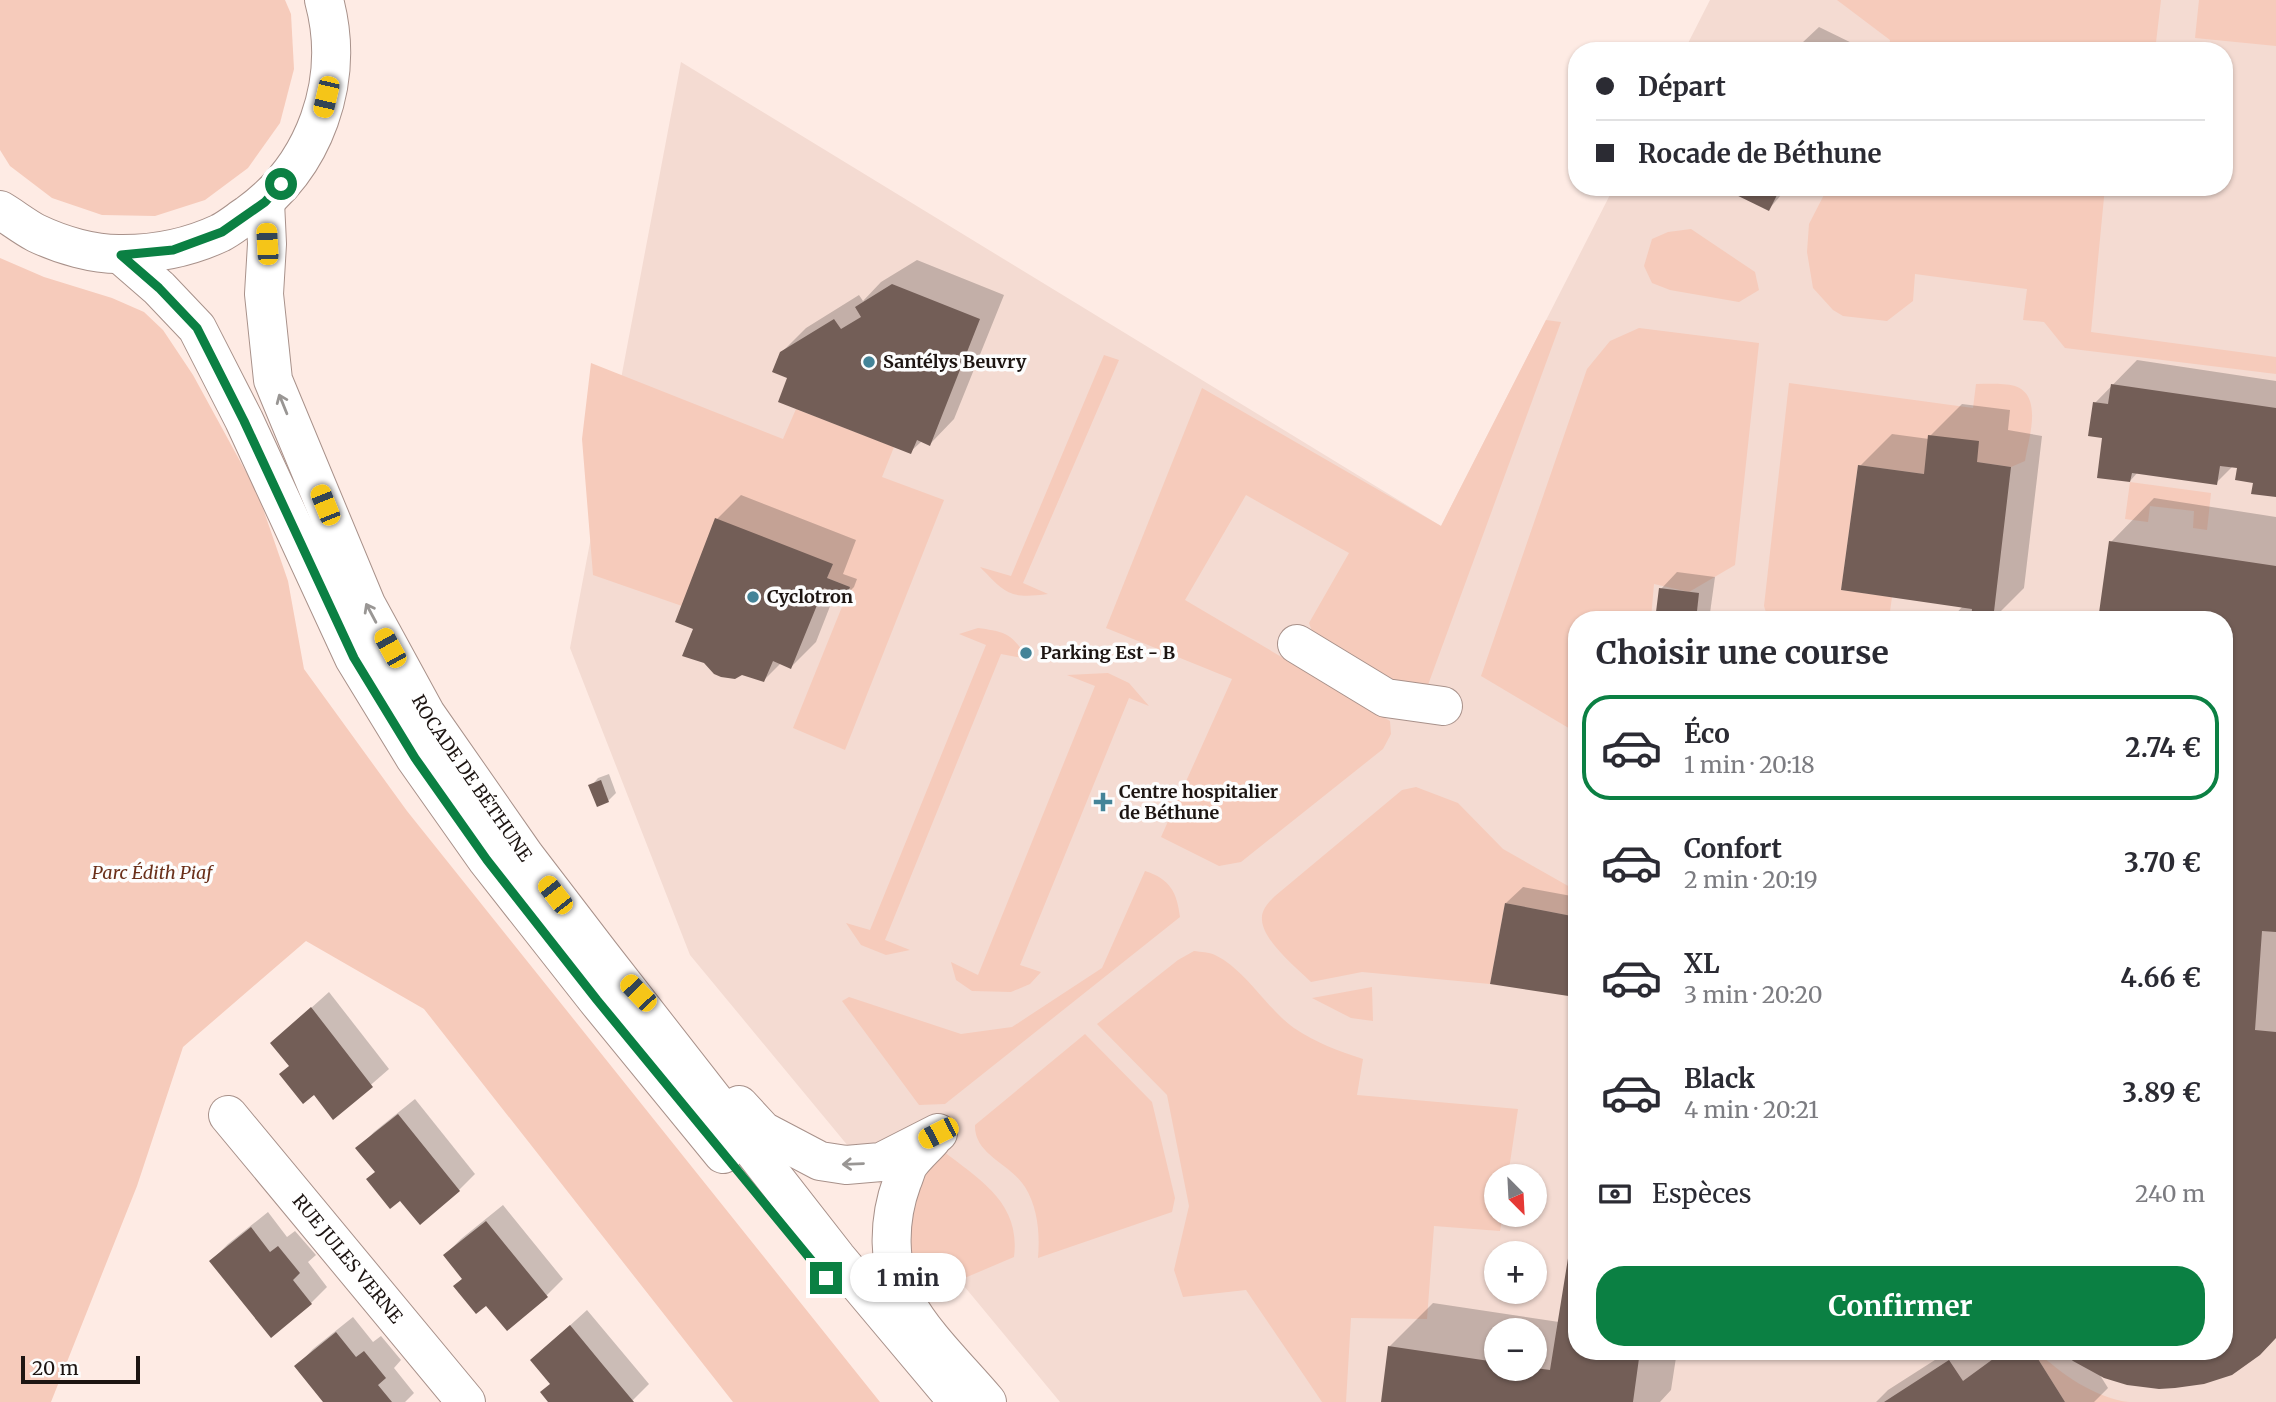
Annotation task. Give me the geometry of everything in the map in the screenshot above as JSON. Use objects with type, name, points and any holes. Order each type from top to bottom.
[{"type":"main road","points":[[0,209],[46,237],[77,248],[121,255],[173,250],[222,232],[265,202],[297,165],[320,121],[331,74],[333,8]]},
{"type":"main road","name":"ROCADE DE BÉTHUNE","points":[[265,202],[267,244],[264,294],[273,380],[366,604],[426,714],[525,856],[600,954],[837,1258],[958,1402]]},
{"type":"main road","name":"ROCADE DE BÉTHUNE","points":[[121,255],[159,288],[197,328],[244,421],[354,658],[415,758],[487,860],[597,1000],[927,1402]]},
{"type":"main road","points":[[1297,644],[1386,698],[1443,706]]},
{"type":"main road","points":[[600,954],[676,1032],[763,1131],[774,1137],[820,1161],[846,1165],[881,1162],[938,1133],[909,1164],[898,1193],[892,1232],[895,1275],[906,1303],[987,1402]]},
{"type":"main road","name":"RUE JULES VERNE","points":[[229,1115],[466,1402]]},
{"type":"shaded area","name":"Centre hospitalier de Béthune","points":[[1710,0],[2276,0],[2276,1402],[1060,1402],[690,955],[570,648],[681,62],[1441,526],[1609,196],[2233,196],[2233,42],[1689,42]]},
{"type":"green space","points":[[0,0],[285,0],[291,14],[294,69],[280,123],[248,168],[205,200],[155,216],[102,215],[52,198],[10,166],[0,150]]},
{"type":"green space","points":[[1837,0],[2161,0],[2156,42],[1890,40]]},
{"type":"green space","points":[[2199,0],[2276,0],[2276,46],[2195,38]]},
{"type":"green space","points":[[1823,196],[2104,196],[2091,332],[2276,357],[2276,374],[2065,348],[2044,322],[2023,320],[2027,289],[1915,274],[1913,301],[1887,321],[1843,316],[1833,310],[1813,288],[1807,252],[1809,224]]},
{"type":"green space","points":[[1691,229],[1755,272],[1759,290],[1739,302],[1670,290],[1652,283],[1644,266],[1652,239],[1668,232]]},
{"type":"green space","name":"Parc Édith Piaf","points":[[0,258],[44,277],[112,298],[144,312],[163,330],[193,375],[258,494],[288,581],[304,669],[407,811],[880,1402],[733,1402],[424,1009],[306,941],[183,1047],[137,1186],[51,1402],[0,1402]]},
{"type":"green space","points":[[1546,320],[1561,322],[1428,685],[1399,687],[1316,642],[1309,623],[1349,553],[1246,495],[1185,600],[1390,721],[1391,734],[1383,749],[1241,862],[1219,866],[1161,837],[1232,679],[1106,628],[1202,388],[1441,526]]},
{"type":"green space","points":[[1639,328],[1759,343],[1735,565],[1689,592],[1654,584],[1652,611],[1568,611],[1568,728],[1481,676],[1587,369],[1610,341]]},
{"type":"green space","points":[[1104,355],[1119,360],[1023,583],[1048,594],[1017,595],[1003,589],[980,567],[1011,576]]},
{"type":"green space","points":[[591,363],[783,439],[796,409],[894,447],[882,477],[944,500],[845,750],[793,728],[850,587],[827,578],[833,564],[682,606],[593,575],[582,439]]},
{"type":"green space","points":[[1789,383],[1973,408],[1976,384],[2015,386],[2024,391],[2032,409],[2025,461],[2011,467],[1977,462],[1924,474],[1858,465],[1841,590],[1892,597],[1890,611],[1766,611]]},
{"type":"green space","points":[[2130,482],[2211,493],[2207,530],[2193,528],[2194,511],[2150,506],[2148,522],[2125,519]]},
{"type":"green space","points":[[978,628],[996,631],[1013,639],[1028,659],[1001,654],[885,940],[910,950],[886,955],[861,945],[846,923],[870,930],[986,645],[959,634]]},
{"type":"green space","points":[[1108,673],[1129,683],[1149,706],[1129,698],[1020,965],[1041,972],[1030,984],[1011,992],[972,991],[956,980],[951,962],[978,975],[1095,686],[1067,675]]},
{"type":"green space","points":[[1416,787],[1458,803],[1503,849],[1568,886],[1568,915],[1505,903],[1490,984],[1362,972],[1311,982],[1268,937],[1262,916],[1275,896],[1402,790]]},
{"type":"green space","points":[[1145,871],[1161,878],[1171,888],[1177,900],[1180,917],[945,1104],[919,1105],[842,1001],[849,997],[961,1034],[1012,1027],[1102,968]]},
{"type":"green space","points":[[1194,951],[1213,954],[1246,979],[1294,1028],[1328,1046],[1363,1059],[1357,1095],[1518,1109],[1510,1164],[1484,1164],[1484,1227],[1501,1227],[1500,1231],[1434,1226],[1427,1319],[1351,1318],[1346,1402],[1322,1402],[1246,1290],[1183,1297],[1174,1270],[1189,1206],[1167,1095],[1097,1024],[1178,960]]},
{"type":"green space","points":[[1372,987],[1373,1021],[1351,1018],[1312,998]]},
{"type":"green space","points":[[1085,1034],[1152,1102],[1175,1198],[1172,1212],[1038,1258],[1037,1221],[1029,1195],[1019,1179],[980,1144],[975,1125]]},
{"type":"green space","points":[[943,1151],[984,1183],[1004,1207],[1011,1222],[1014,1257],[920,1297],[908,1242],[913,1188]]},
{"type":"green space","points":[[2039,1360],[2047,1360],[2067,1376],[2104,1396],[2129,1402],[2065,1402]]},
{"type":"building","points":[[1738,196],[1776,196],[1769,211]]},
{"type":"building","name":"Santélys Beuvry","points":[[892,284],[980,319],[930,446],[917,440],[911,454],[778,402],[787,378],[772,372],[780,352],[834,319],[841,329],[861,317],[855,307]]},
{"type":"building","points":[[2111,384],[2276,408],[2276,497],[2251,494],[2253,483],[2235,480],[2237,468],[2220,466],[2217,485],[2132,473],[2130,482],[2097,478],[2102,438],[2088,436],[2093,402],[2108,404]]},
{"type":"building","points":[[1928,435],[1979,441],[1977,462],[2011,467],[1994,611],[1972,611],[1841,590],[1858,465],[1924,474]]},
{"type":"building","name":"Cyclotron","points":[[715,518],[833,564],[827,578],[850,587],[846,597],[824,588],[791,669],[773,661],[764,682],[742,675],[735,679],[721,677],[714,674],[704,663],[682,656],[693,629],[675,622]]},
{"type":"building","points":[[2109,541],[2276,566],[2276,932],[2262,931],[2255,1030],[2276,1032],[2276,1338],[2260,1355],[2232,1375],[2204,1384],[2175,1388],[2127,1385],[2104,1378],[2072,1360],[2233,1360],[2233,611],[2099,611]]},
{"type":"building","points":[[1659,588],[1699,593],[1697,611],[1656,611]]},
{"type":"building","points":[[601,780],[609,802],[597,807],[588,785]]},
{"type":"building","points":[[1505,903],[1568,915],[1568,996],[1490,984]]},
{"type":"building","points":[[311,1007],[373,1087],[333,1120],[314,1095],[303,1104],[279,1074],[289,1066],[270,1043]]},
{"type":"building","points":[[398,1114],[460,1191],[420,1225],[400,1201],[390,1209],[366,1179],[375,1172],[355,1148]]},
{"type":"building","points":[[486,1221],[548,1297],[507,1331],[486,1306],[476,1314],[453,1286],[462,1279],[443,1255]]},
{"type":"building","points":[[251,1227],[270,1252],[278,1246],[300,1273],[293,1280],[312,1304],[271,1338],[209,1261]]},
{"type":"building","points":[[1568,1258],[1568,1360],[1639,1360],[1633,1402],[1381,1402],[1388,1346],[1484,1360],[1484,1381],[1547,1381],[1547,1370],[1550,1370]]},
{"type":"building","points":[[570,1325],[634,1402],[548,1402],[540,1392],[550,1384],[530,1360]]},
{"type":"building","points":[[336,1332],[356,1357],[364,1351],[386,1378],[378,1385],[392,1402],[323,1402],[294,1366]]},
{"type":"building","points":[[1949,1360],[1963,1381],[1992,1360],[2039,1360],[2065,1402],[1884,1402]]},
{"type":"place","name":"Santélys Beuvry","points":[[869,362]]},
{"type":"place","name":"Cyclotron","points":[[753,597]]},
{"type":"place","name":"Parking Est - B","points":[[1026,653]]},
{"type":"place","name":"Centre hospitalier de Béthune","points":[[1103,802]]},
{"type":"route","points":[[281,184],[265,202],[222,232],[173,250],[121,255],[159,288],[197,328],[244,421],[354,658],[415,758],[487,860],[597,1000],[826,1278]]}]
